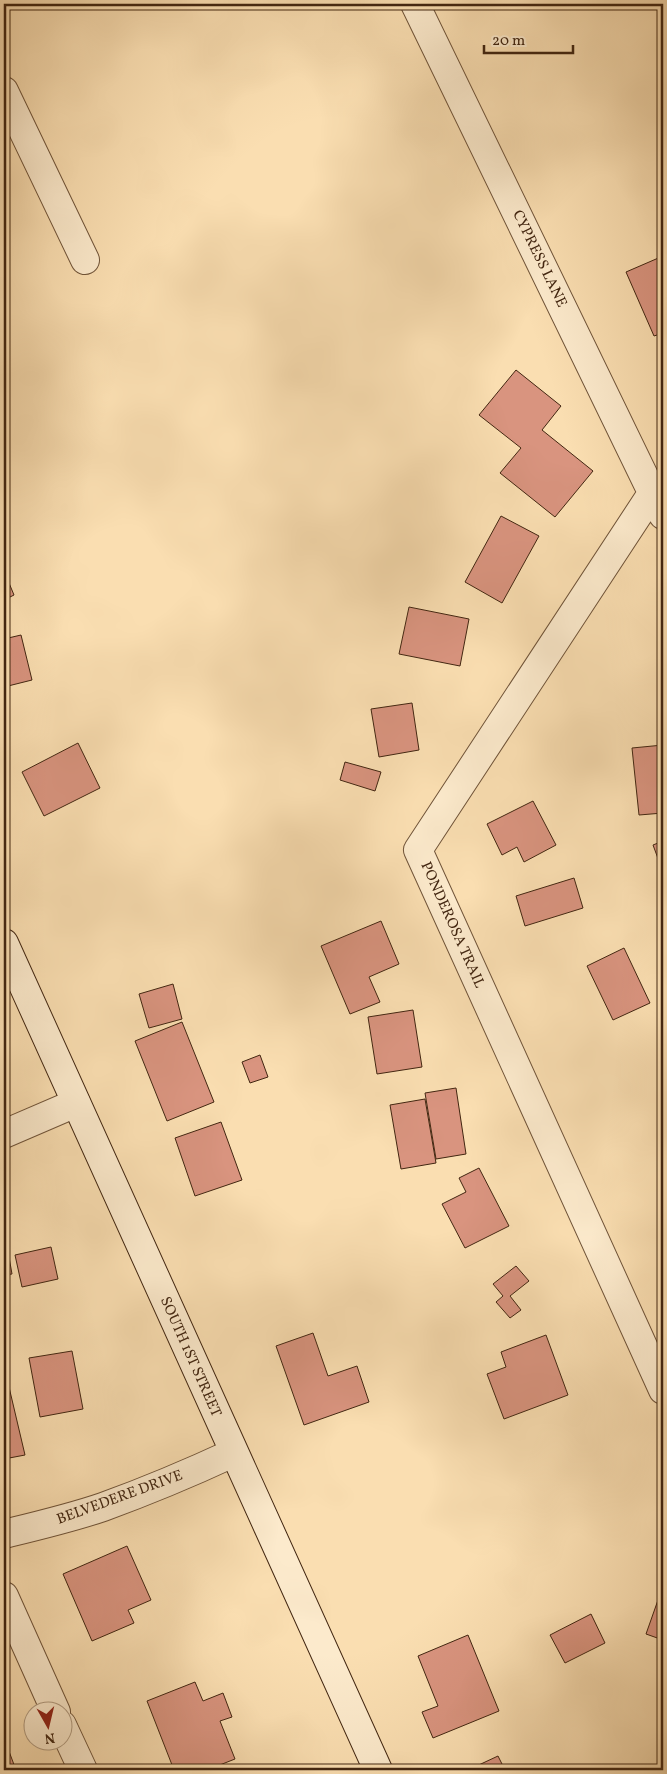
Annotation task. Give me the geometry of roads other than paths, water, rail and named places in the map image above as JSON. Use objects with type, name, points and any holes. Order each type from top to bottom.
[{"type":"street","name":"CYPRESS LANE","points":[[415,4],[658,503]]},
{"type":"street","points":[[4,91],[85,260]]},
{"type":"street","name":"PONDEROSA TRAIL","points":[[658,503],[418,850],[663,1390]]},
{"type":"street","name":"SOUTH 1ST STREET","points":[[4,944],[378,1770]]},
{"type":"street","points":[[4,1134],[76,1103]]},
{"type":"street","name":"BELVEDERE DRIVE","points":[[4,1534],[102,1507],[178,1478],[233,1453]]},
{"type":"street","points":[[4,1596],[52,1702]]},
{"type":"street","points":[[72,1746],[83,1770]]}]
